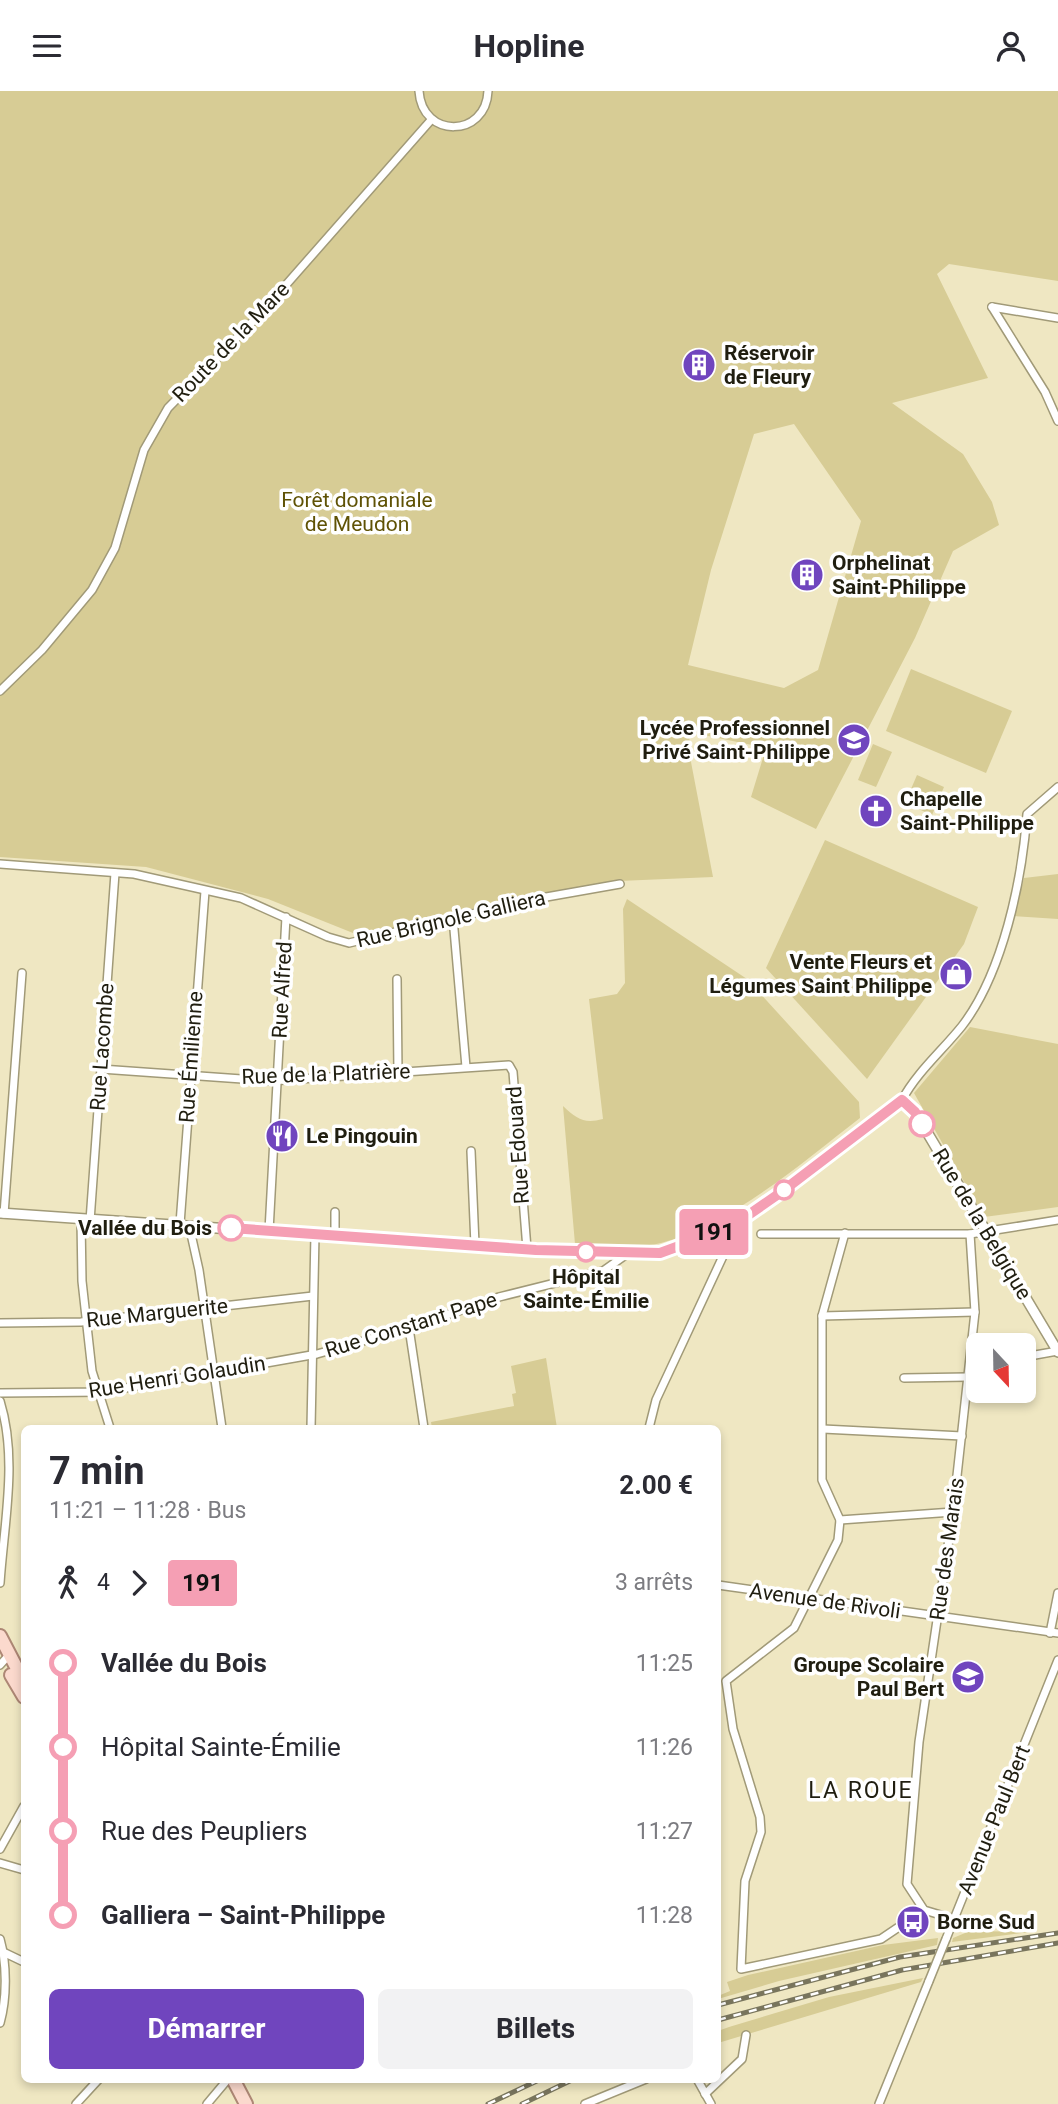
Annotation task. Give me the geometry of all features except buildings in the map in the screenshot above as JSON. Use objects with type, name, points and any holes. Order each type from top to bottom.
[{"type":"main road","points":[[0,1636],[3,1659],[21,1685]]},
{"type":"main road","points":[[235,2083],[246,2104]]},
{"type":"street","points":[[419,91],[424,111],[431,120],[450,127],[470,123],[484,109],[488,91]]},
{"type":"street","name":"Route de la Mare","points":[[0,691],[42,650],[92,590],[114,548],[144,450],[168,408],[263,311],[431,120]]},
{"type":"street","points":[[1058,318],[992,307],[1045,392],[1058,421]]},
{"type":"street","points":[[22,973],[2,1213],[527,1249],[660,1253],[731,1227],[902,1100],[911,1084],[962,1025],[987,987],[1022,868],[1027,814],[1058,787]]},
{"type":"street","name":"Rue Brignole Galliera","points":[[0,864],[134,874],[241,898],[328,937],[349,943],[453,918],[620,884]]},
{"type":"street","name":"Rue Lacombe","points":[[109,1425],[98,1393],[82,1281],[115,873]]},
{"type":"street","name":"Rue Émilienne","points":[[205,891],[189,1075],[184,1224],[204,1309],[222,1425]]},
{"type":"street","name":"Rue Alfred","points":[[269,1231],[286,917]]},
{"type":"street","points":[[453,918],[466,1067]]},
{"type":"street","points":[[397,979],[398,1072]]},
{"type":"street","name":"Rue de la Platrière","points":[[101,1069],[277,1080],[466,1067]]},
{"type":"street","name":"Rue Edouard","points":[[466,1067],[511,1067],[527,1249]]},
{"type":"street","name":"Rue de la Belgique","points":[[902,1100],[915,1112],[1058,1352]]},
{"type":"street","points":[[471,1151],[475,1245]]},
{"type":"street","points":[[335,1212],[335,1235]]},
{"type":"street","points":[[761,1234],[970,1234],[1058,1220]]},
{"type":"street","points":[[650,1425],[656,1400],[731,1239],[731,1227]]},
{"type":"street","points":[[845,1233],[822,1316],[822,1480],[840,1520],[838,1540],[794,1628],[722,1682],[733,1729],[760,1817],[761,1832],[745,1881],[741,1969],[881,1938],[924,1910],[954,1919]]},
{"type":"street","points":[[311,1425],[315,1234]]},
{"type":"street","name":"Rue des Marais","points":[[970,1234],[975,1312],[973,1333]]},
{"type":"street","name":"Rue Constant Pape","points":[[312,1355],[409,1328],[499,1297],[603,1271],[627,1254]]},
{"type":"street","name":"Rue Marguerite","points":[[0,1323],[88,1321],[313,1296]]},
{"type":"street","points":[[822,1316],[975,1312]]},
{"type":"street","points":[[409,1328],[424,1425]]},
{"type":"street","points":[[1036,1355],[1058,1352]]},
{"type":"street","name":"Rue Henri Golaudin","points":[[0,1392],[98,1393],[312,1355]]},
{"type":"street","points":[[904,1378],[966,1377]]},
{"type":"street","name":"Rue des Marais","points":[[924,1910],[908,1884],[919,1742],[953,1512],[966,1397]]},
{"type":"street","points":[[0,1401],[7,1423],[9,1473],[0,1583]]},
{"type":"street","points":[[823,1429],[962,1436]]},
{"type":"street","points":[[840,1520],[953,1512]]},
{"type":"street","name":"Avenue de Rivoli","points":[[721,1585],[1054,1633]]},
{"type":"street","points":[[1054,1633],[1058,1593]]},
{"type":"street","name":"Avenue Paul Bert","points":[[879,2104],[1058,1660]]},
{"type":"street","points":[[0,1849],[21,1811]]},
{"type":"street","points":[[0,1863],[21,1869]]},
{"type":"street","points":[[0,1939],[4,1952],[3,2011],[0,2023]]},
{"type":"street","points":[[4,1952],[21,1960]]},
{"type":"street","points":[[721,2079],[742,2059],[747,2035]]},
{"type":"street","points":[[76,2104],[95,2083]]},
{"type":"street","points":[[207,2104],[225,2083]]},
{"type":"street","points":[[585,2104],[636,2083]]},
{"type":"street","points":[[699,2083],[711,2104]]},
{"type":"street","points":[[705,2094],[717,2083]]},
{"type":"green space","name":"Forêt domaniale de Meudon","points":[[0,91],[1058,91],[1058,281],[949,264],[937,274],[988,378],[892,403],[963,454],[992,502],[999,525],[953,551],[915,638],[816,829],[751,797],[766,748],[689,732],[691,762],[713,877],[619,881],[498,902],[363,937],[268,899],[146,867],[0,857]],"holes":[[[794,424],[861,521],[818,670],[784,688],[688,665],[711,570],[754,434]]]},
{"type":"green space","points":[[911,669],[1012,711],[986,773],[886,731]]},
{"type":"green space","points":[[873,744],[892,752],[876,787],[858,780]]},
{"type":"green space","points":[[917,775],[944,787],[932,815],[905,803]]},
{"type":"green space","points":[[825,840],[978,907],[964,944],[867,1079],[766,968]]},
{"type":"green space","points":[[1058,874],[1058,919],[1014,916],[1024,878]]},
{"type":"green space","points":[[627,899],[747,979],[859,1102],[860,1118],[740,1207],[687,1234],[661,1243],[641,1246],[575,1244],[563,1106],[581,1119],[603,1119],[589,999],[617,994],[625,983],[623,909]]},
{"type":"green space","points":[[970,1027],[1058,1044],[1058,1207],[984,1217],[914,1093]]},
{"type":"green space","points":[[546,1358],[557,1425],[432,1425],[431,1422],[514,1406],[512,1394],[516,1393],[511,1366]]},
{"type":"green space","points":[[970,1931],[1030,1932],[952,1942],[953,1938]]},
{"type":"green space","points":[[938,1938],[937,1945],[779,1981],[721,1998],[721,1995],[730,1991],[727,1982],[748,1975],[883,1945]]},
{"type":"green space","points":[[923,1978],[921,1982],[721,2042],[721,2030],[829,1997]]},
{"type":"railway","points":[[721,2004],[900,1957],[1058,1933]]},
{"type":"railway","points":[[721,2019],[902,1970],[1058,1943]]},
{"type":"railway","points":[[488,2104],[533,2083]]},
{"type":"railway","points":[[522,2104],[566,2083]]},
{"type":"bus line","name":"191","points":[[231,1228],[536,1250],[660,1253],[731,1227],[902,1100],[915,1112],[922,1124]]},
{"type":"place","name":"Réservoir de Fleury","points":[[699,365]]},
{"type":"place","name":"Orphelinat Saint-Philippe","points":[[807,575]]},
{"type":"place","name":"Lycée Professionnel Privé Saint-Philippe","points":[[854,740]]},
{"type":"place","name":"Chapelle Saint-Philippe","points":[[876,811]]},
{"type":"place","name":"Vente Fleurs et Légumes Saint Philippe","points":[[956,974]]},
{"type":"place","name":"Le Pingouin","points":[[282,1136]]},
{"type":"place","name":"Vallée du Bois","points":[[231,1228]]},
{"type":"place","name":"Hôpital Sainte-Émilie","points":[[586,1252]]},
{"type":"place","name":"Groupe Scolaire Paul Bert","points":[[968,1677]]},
{"type":"place","name":"Borne Sud","points":[[913,1922]]},
{"type":"district","name":"LA ROUE","points":[[861,1790]]}]
